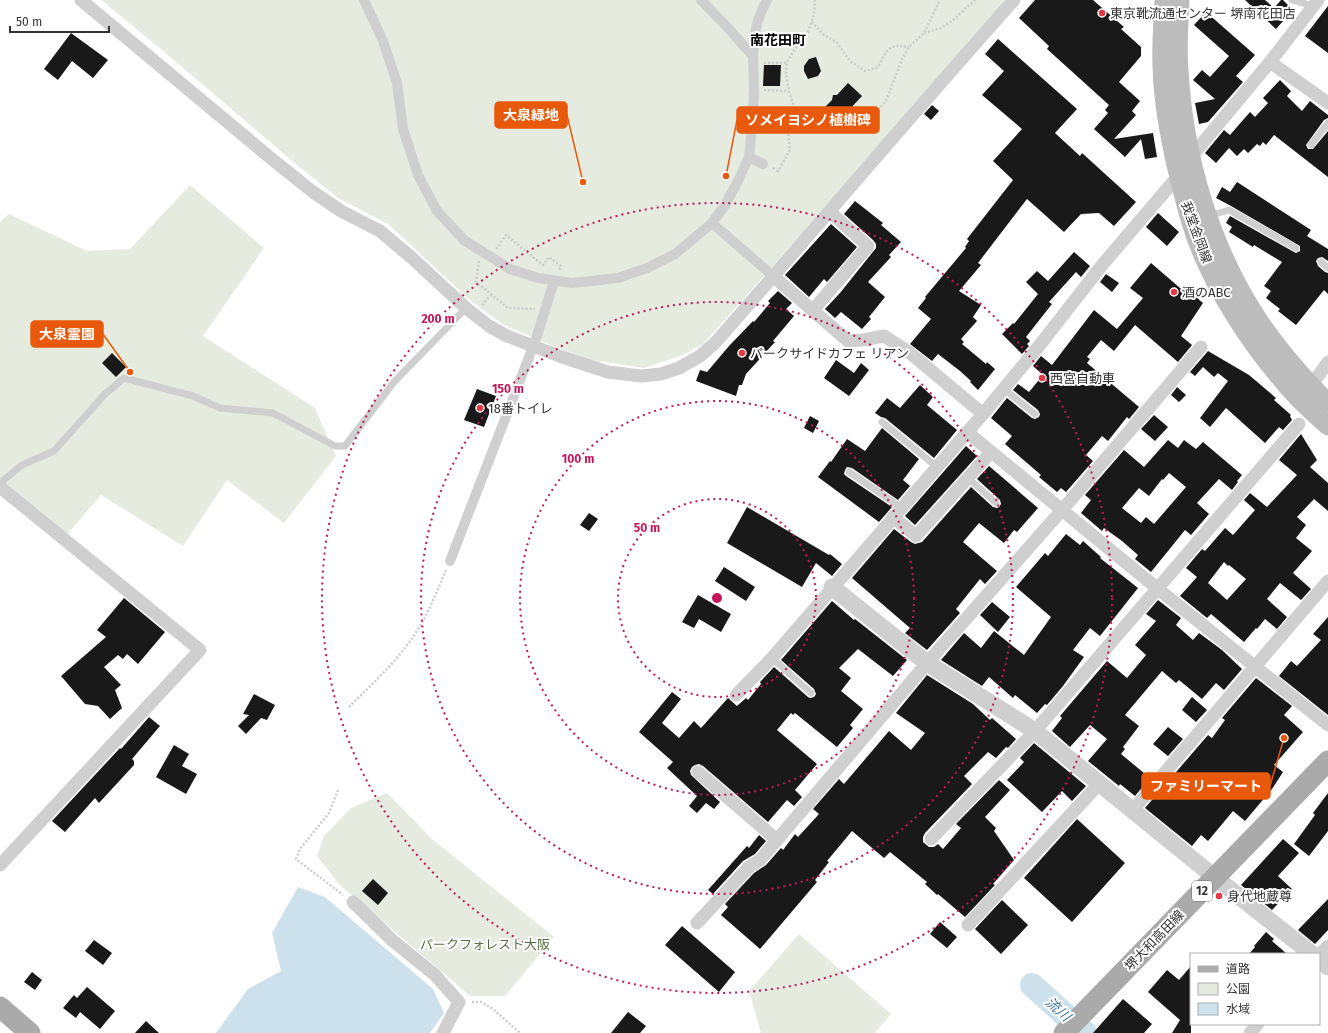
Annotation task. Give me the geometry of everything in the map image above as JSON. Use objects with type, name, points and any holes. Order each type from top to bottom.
[{"type":"main road","name":"我堂金岡線","points":[[1164,0],[1162,74],[1166,118],[1190,220],[1204,257],[1225,299],[1270,366],[1300,400],[1328,426]]},
{"type":"main road","name":"我堂金岡線","points":[[1180,0],[1179,69],[1183,117],[1191,157],[1208,216],[1221,251],[1240,289],[1261,324],[1311,386],[1328,403]]},
{"type":"main road","name":"堺大和高田線","points":[[1069,1028],[1328,761]]},
{"type":"main road","points":[[0,1008],[30,1033]]},
{"type":"street","points":[[81,0],[313,192],[341,211],[380,231],[412,258],[466,308],[489,326],[507,336],[562,357],[608,372],[641,376],[661,374],[679,368],[700,356],[715,343],[830,212],[916,110],[1014,0]]},
{"type":"street","points":[[364,0],[383,41],[396,83],[403,129],[418,175],[437,211],[464,240],[510,269],[538,278],[572,283],[618,278],[647,268],[675,254],[712,223],[725,206],[738,182],[748,157],[753,116],[754,37],[760,14],[768,0]]},
{"type":"street","points":[[701,0],[729,28],[753,60]]},
{"type":"street","points":[[1191,157],[1270,62],[1315,3]]},
{"type":"street","points":[[1270,62],[1328,103]]},
{"type":"street","points":[[748,157],[763,164]]},
{"type":"street","points":[[736,695],[772,658],[983,414],[1040,346],[1103,264],[1179,175]]},
{"type":"street","points":[[813,310],[868,246],[830,212]]},
{"type":"street","points":[[712,223],[848,341],[884,336],[910,353],[983,414]]},
{"type":"street","points":[[450,561],[533,346],[554,281]]},
{"type":"street","points":[[697,923],[749,867],[760,860],[927,663],[1062,510],[1201,347]]},
{"type":"street","points":[[1311,386],[1328,362]]},
{"type":"street","points":[[931,839],[1035,731],[1299,424]]},
{"type":"street","points":[[967,432],[1158,589],[1328,725]]},
{"type":"street","points":[[898,513],[916,536],[991,452]]},
{"type":"street","points":[[0,487],[200,650],[0,865]]},
{"type":"street","points":[[1132,811],[1328,581]]},
{"type":"street","points":[[832,587],[927,663],[1035,731],[1215,878],[1311,953]]},
{"type":"street","points":[[698,772],[777,840]]},
{"type":"street","points":[[968,925],[1099,784]]},
{"type":"street","points":[[353,902],[392,940],[435,976],[459,1002],[443,1033]]},
{"type":"street","points":[[1320,954],[1328,946]]},
{"type":"street","points":[[1320,961],[1328,967]]},
{"type":"street","points":[[1250,1033],[1257,1025]]},
{"type":"lane","points":[[1292,0],[1315,3]]},
{"type":"lane","points":[[1311,145],[1328,123]]},
{"type":"lane","points":[[1208,216],[1229,210],[1296,248]]},
{"type":"lane","points":[[1321,262],[1328,268]]},
{"type":"lane","points":[[0,483],[22,464],[54,451],[105,394],[124,378],[193,396],[220,408],[273,413],[335,446],[345,446],[394,382],[466,308]]},
{"type":"lane","points":[[1004,389],[1035,414]]},
{"type":"lane","points":[[882,422],[937,467]]},
{"type":"lane","points":[[849,472],[898,513]]},
{"type":"lane","points":[[968,478],[996,503]]},
{"type":"lane","points":[[772,658],[811,693]]},
{"type":"path","points":[[763,164],[778,171],[790,150],[788,131],[792,116],[793,104],[786,75],[787,63],[798,44],[808,32],[814,15],[815,0]]},
{"type":"path","points":[[860,125],[864,119],[878,110],[886,101],[896,71],[909,47],[924,33],[940,0]]},
{"type":"path","points":[[924,33],[941,28],[952,21],[974,0]]},
{"type":"path","points":[[812,22],[823,34],[837,43],[850,61],[865,70],[878,66],[886,52],[891,47],[898,45],[909,47]]},
{"type":"path","points":[[753,60],[787,63]]},
{"type":"path","points":[[754,90],[789,91]]},
{"type":"path","points":[[349,707],[383,674],[409,644],[429,609],[450,561]]},
{"type":"path","points":[[338,790],[329,813],[300,849],[296,859],[353,902]]},
{"type":"path","points":[[459,1002],[481,1002],[493,1009],[520,1033]]},
{"type":"green space","points":[[101,0],[1007,0],[703,344],[683,355],[644,368],[592,360],[553,346],[504,325],[472,302],[388,224],[338,198]]},
{"type":"green space","points":[[190,185],[264,248],[203,336],[315,408],[336,456],[284,523],[227,480],[183,546],[101,495],[63,539],[0,487],[0,222],[9,214],[87,251],[130,249]]},
{"type":"green space","name":"パークフォレスト大阪","points":[[387,793],[432,839],[554,937],[505,996],[470,996],[340,885],[317,856],[324,836],[351,808]]},
{"type":"green space","points":[[799,934],[891,1014],[875,1033],[761,1033],[749,991]]},
{"type":"water","points":[[298,887],[325,897],[433,989],[444,1013],[430,1033],[216,1033],[248,989],[281,971],[272,933]]},
{"type":"building","points":[[1035,0],[1093,0],[1124,27],[1121,29],[1141,47],[1141,56],[1119,82],[1140,101],[1132,111],[1136,115],[1114,139],[1153,133],[1157,157],[1145,159],[1141,139],[1125,157],[1094,129],[1108,113],[1105,110],[1109,105],[1047,49],[1049,46],[1019,18]]},
{"type":"building","points":[[1245,0],[1265,0],[1274,8],[1281,0],[1283,0],[1293,10],[1276,29]]},
{"type":"building","points":[[1328,6],[1328,53],[1305,36]]},
{"type":"building","points":[[1206,12],[1255,55],[1236,76],[1243,82],[1208,122],[1199,124],[1195,103],[1215,99],[1193,80],[1202,70],[1210,77],[1229,56],[1194,25]]},
{"type":"building","points":[[71,33],[108,60],[93,78],[72,61],[58,80],[44,69]]},
{"type":"building","points":[[998,39],[1077,109],[1055,133],[1080,156],[1082,153],[1136,202],[1114,226],[1099,213],[1081,214],[1064,232],[1027,199],[978,263],[981,265],[959,291],[981,305],[973,317],[977,321],[961,339],[964,342],[962,344],[986,364],[987,362],[995,369],[978,390],[960,371],[938,354],[932,361],[910,344],[931,319],[918,308],[926,298],[925,297],[966,248],[965,247],[969,241],[967,239],[1013,180],[993,161],[1022,129],[982,95],[1004,71],[985,54]]},
{"type":"building","points":[[816,57],[821,71],[818,76],[808,79],[804,71],[804,66],[809,59]]},
{"type":"building","points":[[764,65],[781,65],[780,86],[763,86]]},
{"type":"building","points":[[1280,80],[1291,91],[1287,96],[1302,111],[1310,101],[1328,115],[1328,118],[1324,120],[1306,145],[1308,149],[1313,149],[1328,131],[1328,177],[1274,135],[1266,145],[1263,142],[1260,146],[1257,144],[1248,153],[1244,149],[1237,156],[1229,148],[1216,163],[1205,153],[1224,130],[1230,135],[1250,112],[1255,117],[1268,103],[1263,98]]},
{"type":"building","points":[[848,83],[862,96],[835,125],[821,111],[832,100],[833,95],[837,95]]},
{"type":"building","points":[[932,105],[939,111],[931,120],[924,114]]},
{"type":"building","points":[[1237,182],[1311,230],[1307,236],[1328,249],[1328,261],[1322,257],[1318,258],[1316,261],[1318,266],[1328,273],[1328,294],[1324,290],[1296,325],[1278,311],[1280,309],[1266,298],[1271,291],[1264,286],[1282,262],[1254,245],[1253,247],[1229,232],[1232,227],[1226,223],[1230,216],[1296,253],[1300,251],[1300,246],[1216,198],[1222,187],[1230,192]]},
{"type":"building","points":[[855,201],[883,223],[881,225],[901,242],[889,255],[891,257],[868,282],[885,297],[869,317],[871,319],[862,329],[841,312],[835,318],[825,309],[840,293],[876,248],[876,244],[873,240],[844,214]]},
{"type":"building","points":[[1158,213],[1179,232],[1167,246],[1146,227]]},
{"type":"building","points":[[831,224],[857,247],[827,282],[824,279],[809,297],[785,275]]},
{"type":"building","points":[[1074,252],[1090,266],[1081,277],[1076,272],[1049,302],[1052,304],[1026,337],[1030,341],[1027,344],[1029,346],[1022,354],[1002,334],[1013,323],[1014,324],[1038,294],[1026,282],[1037,271],[1048,281]]},
{"type":"building","points":[[1151,263],[1187,294],[1189,291],[1203,303],[1181,336],[1192,345],[1178,362],[1135,325],[1114,351],[1101,340],[1087,357],[1090,359],[1087,363],[1139,407],[1129,419],[1127,417],[1108,441],[1102,436],[1086,455],[1093,461],[1066,492],[1061,488],[1057,492],[1039,477],[1041,475],[1005,444],[1012,436],[991,418],[1007,398],[1032,418],[1035,419],[1039,417],[1040,414],[1038,410],[1013,390],[1018,384],[1029,392],[1043,375],[1033,366],[1041,356],[1052,365],[1094,310],[1117,329],[1143,298],[1130,288]]},
{"type":"building","points":[[1106,274],[1119,283],[1112,292],[1100,282]]},
{"type":"building","points":[[778,291],[792,303],[786,309],[794,316],[773,341],[775,342],[746,374],[742,385],[739,385],[736,396],[696,381],[700,370],[707,372],[729,346],[753,321],[754,322],[770,303],[768,301]]},
{"type":"building","points":[[1208,351],[1249,375],[1276,398],[1274,400],[1291,415],[1292,420],[1283,430],[1279,427],[1265,443],[1226,408],[1210,427],[1200,418],[1228,381],[1218,373],[1214,377],[1203,367],[1195,376],[1190,372]]},
{"type":"building","points":[[112,353],[126,367],[116,377],[102,363]]},
{"type":"building","points":[[836,360],[854,373],[861,363],[869,370],[849,396],[824,378]]},
{"type":"building","points":[[920,385],[933,397],[927,405],[957,430],[934,458],[885,418],[875,413],[887,398],[900,408]]},
{"type":"building","points":[[1177,387],[1186,395],[1179,402],[1171,395]]},
{"type":"building","name":"18番トイレ","points":[[477,389],[496,396],[484,427],[464,420]]},
{"type":"building","points":[[1154,415],[1168,427],[1155,441],[1141,429]]},
{"type":"building","points":[[810,416],[819,421],[813,433],[804,428]]},
{"type":"building","points":[[882,428],[919,459],[903,480],[910,486],[898,500],[852,468],[847,467],[845,470],[844,474],[846,476],[892,507],[879,522],[818,477],[830,461],[831,462],[847,439],[865,451]]},
{"type":"building","points":[[1301,434],[1317,460],[1310,467],[1328,483],[1328,511],[1314,499],[1297,517],[1306,525],[1296,538],[1312,551],[1293,573],[1311,589],[1301,600],[1280,583],[1267,599],[1287,617],[1277,629],[1265,619],[1244,642],[1211,614],[1207,618],[1180,596],[1197,577],[1186,568],[1202,549],[1205,551],[1225,528],[1233,535],[1255,510],[1244,500],[1250,493],[1267,507],[1297,475],[1279,460]],"holes":[[[1224,562],[1228,566],[1229,565],[1246,579],[1227,600],[1208,583]]]},
{"type":"building","points":[[1168,440],[1178,448],[1184,440],[1196,449],[1203,442],[1242,475],[1232,490],[1219,479],[1197,503],[1209,514],[1191,535],[1185,530],[1151,572],[1135,559],[1138,555],[1122,541],[1104,528],[1102,531],[1081,513],[1091,500],[1085,495],[1124,450],[1144,467]],"holes":[[[1169,473],[1186,487],[1154,524],[1146,517],[1141,523],[1122,508],[1139,488],[1149,496],[1162,479],[1163,480]]]},
{"type":"building","points":[[966,446],[977,456],[915,525],[905,516]]},
{"type":"building","points":[[989,466],[1038,508],[1017,532],[1014,530],[1004,543],[979,523],[963,542],[997,571],[985,584],[980,579],[956,609],[960,613],[927,650],[905,633],[910,628],[852,578],[894,529],[915,544],[922,542],[971,487],[993,507],[999,507],[1001,504],[1000,500],[977,479]]},
{"type":"building","points":[[747,507],[829,555],[830,554],[842,564],[832,576],[816,563],[802,587],[727,543]]},
{"type":"building","points":[[589,513],[598,519],[589,531],[580,525]]},
{"type":"building","points":[[1066,534],[1080,545],[1083,541],[1101,557],[1100,558],[1138,588],[1100,636],[1090,628],[1073,650],[1084,657],[1063,686],[1047,705],[1045,704],[1037,713],[1015,695],[1013,698],[989,677],[982,686],[941,660],[964,633],[981,648],[994,631],[1024,655],[1051,617],[1016,587],[1045,553],[1048,556]]},
{"type":"building","points":[[724,567],[755,587],[746,601],[715,581]]},
{"type":"building","points":[[698,595],[731,614],[721,632],[699,619],[694,628],[682,622]]},
{"type":"building","points":[[124,598],[165,632],[138,664],[127,654],[123,659],[118,655],[104,667],[121,685],[115,690],[122,708],[110,719],[98,706],[85,704],[61,676],[106,637],[97,630]]},
{"type":"building","points":[[1158,600],[1181,618],[1176,625],[1193,640],[1199,633],[1222,650],[1242,669],[1224,690],[1216,683],[1202,699],[1179,680],[1176,683],[1162,671],[1125,715],[1139,726],[1123,747],[1125,749],[1121,754],[1150,778],[1135,796],[1120,784],[1119,786],[1088,761],[1107,739],[1090,725],[1070,747],[1052,731],[1062,718],[1060,716],[1107,661],[1127,678],[1146,655],[1135,645],[1156,621],[1146,614]]},
{"type":"building","points":[[832,601],[854,620],[855,619],[907,660],[893,676],[858,649],[839,668],[851,678],[841,691],[863,709],[850,725],[853,728],[837,747],[795,713],[793,715],[791,713],[777,730],[817,764],[795,790],[802,797],[794,806],[787,800],[768,822],[699,764],[692,767],[690,771],[691,775],[720,802],[714,809],[706,803],[697,813],[689,806],[697,796],[667,768],[673,762],[639,732],[672,692],[681,699],[662,723],[679,738],[694,721],[701,728],[728,698],[737,706],[746,698],[748,700],[761,684],[760,682],[774,667],[808,697],[814,697],[816,694],[814,689],[781,660]]},
{"type":"building","points":[[992,602],[1010,617],[998,632],[980,615]]},
{"type":"building","points":[[1328,617],[1328,715],[1279,676],[1291,661],[1297,666],[1321,640],[1313,634]]},
{"type":"building","points":[[927,675],[973,704],[990,720],[992,718],[1016,739],[996,758],[988,752],[964,776],[972,784],[925,833],[923,842],[929,847],[934,847],[938,844],[943,849],[961,828],[956,824],[999,780],[1010,790],[985,817],[996,828],[994,831],[1014,860],[993,884],[995,885],[965,917],[938,894],[937,895],[925,884],[927,882],[890,852],[884,858],[852,831],[827,861],[829,862],[815,880],[817,882],[760,949],[721,915],[728,907],[725,904],[754,873],[766,865],[781,848],[783,850],[795,834],[798,837],[819,814],[813,809],[839,779],[844,784],[889,731],[911,750],[925,733],[896,713]]},
{"type":"building","points":[[1256,678],[1292,706],[1284,715],[1303,732],[1274,765],[1283,772],[1272,789],[1245,821],[1233,811],[1208,841],[1201,835],[1192,846],[1145,808],[1208,735],[1212,738],[1225,720],[1222,718]]},
{"type":"building","points":[[254,694],[275,705],[267,720],[261,718],[246,734],[238,726],[249,715],[243,714]]},
{"type":"building","points":[[1192,697],[1207,710],[1196,722],[1182,710]]},
{"type":"building","points":[[149,717],[160,726],[132,759],[134,761],[134,765],[99,803],[95,798],[65,832],[52,821],[120,748],[121,749]]},
{"type":"building","points":[[1168,727],[1183,739],[1168,756],[1153,744]]},
{"type":"building","points":[[1034,743],[1086,786],[1072,801],[1062,791],[1042,812],[1007,780],[1024,762],[1020,758]]},
{"type":"building","points":[[174,745],[189,754],[182,766],[197,774],[186,794],[156,777]]},
{"type":"building","points":[[1328,793],[1328,831],[1309,856],[1294,844],[1315,815],[1313,813]]},
{"type":"building","points":[[1077,819],[1125,863],[1072,922],[1024,878]]},
{"type":"building","points":[[759,835],[766,841],[755,854],[743,861],[713,894],[708,890],[747,846],[749,848]]},
{"type":"building","points":[[1283,839],[1299,853],[1278,876],[1292,889],[1272,910],[1241,885]]},
{"type":"building","points":[[373,879],[388,893],[378,905],[362,891]]},
{"type":"building","points":[[1328,899],[1328,930],[1315,944],[1298,930]]},
{"type":"building","points":[[1002,900],[1028,925],[1001,954],[975,929]]},
{"type":"building","points":[[940,922],[957,937],[947,948],[930,934]]},
{"type":"building","points":[[682,926],[735,972],[719,992],[665,945]]},
{"type":"building","points":[[1266,932],[1274,939],[1272,941],[1286,953],[1250,953],[1255,947],[1254,946]]},
{"type":"building","points":[[94,940],[112,953],[103,965],[85,951]]},
{"type":"building","points":[[1190,967],[1191,1033],[1172,1033],[1180,1020],[1148,992],[1167,970],[1179,980]]},
{"type":"building","points":[[32,972],[42,980],[35,990],[24,982]]},
{"type":"building","points":[[87,987],[115,1011],[100,1029],[80,1012],[76,1018],[63,1008],[74,995],[77,998]]},
{"type":"building","points":[[1123,999],[1152,1024],[1144,1033],[1093,1033]]},
{"type":"building","points":[[628,1012],[646,1026],[640,1033],[611,1033]]},
{"type":"building","points":[[146,1021],[159,1033],[135,1033]]},
{"type":"waterway","name":"流川","points":[[1032,985],[1085,1033]]},
{"type":"place","name":"東京靴流通センター 堺南花田店","points":[[1102,13]]},
{"type":"place","name":"ソメイヨシノ植樹碑","points":[[726,176]]},
{"type":"place","name":"大泉緑地","points":[[583,182]]},
{"type":"place","name":"酒のABC","points":[[1174,292]]},
{"type":"place","name":"パークサイドカフェ リアン","points":[[742,353]]},
{"type":"place","name":"大泉霊園","points":[[130,372]]},
{"type":"place","name":"西宮自動車","points":[[1042,378]]},
{"type":"place","name":"18番トイレ","points":[[480,408]]},
{"type":"place","name":"ファミリーマート","points":[[1284,738]]},
{"type":"place","name":"身代地蔵尊","points":[[1219,896]]},
{"type":"district","name":"南花田町","points":[[778,40]]}]
